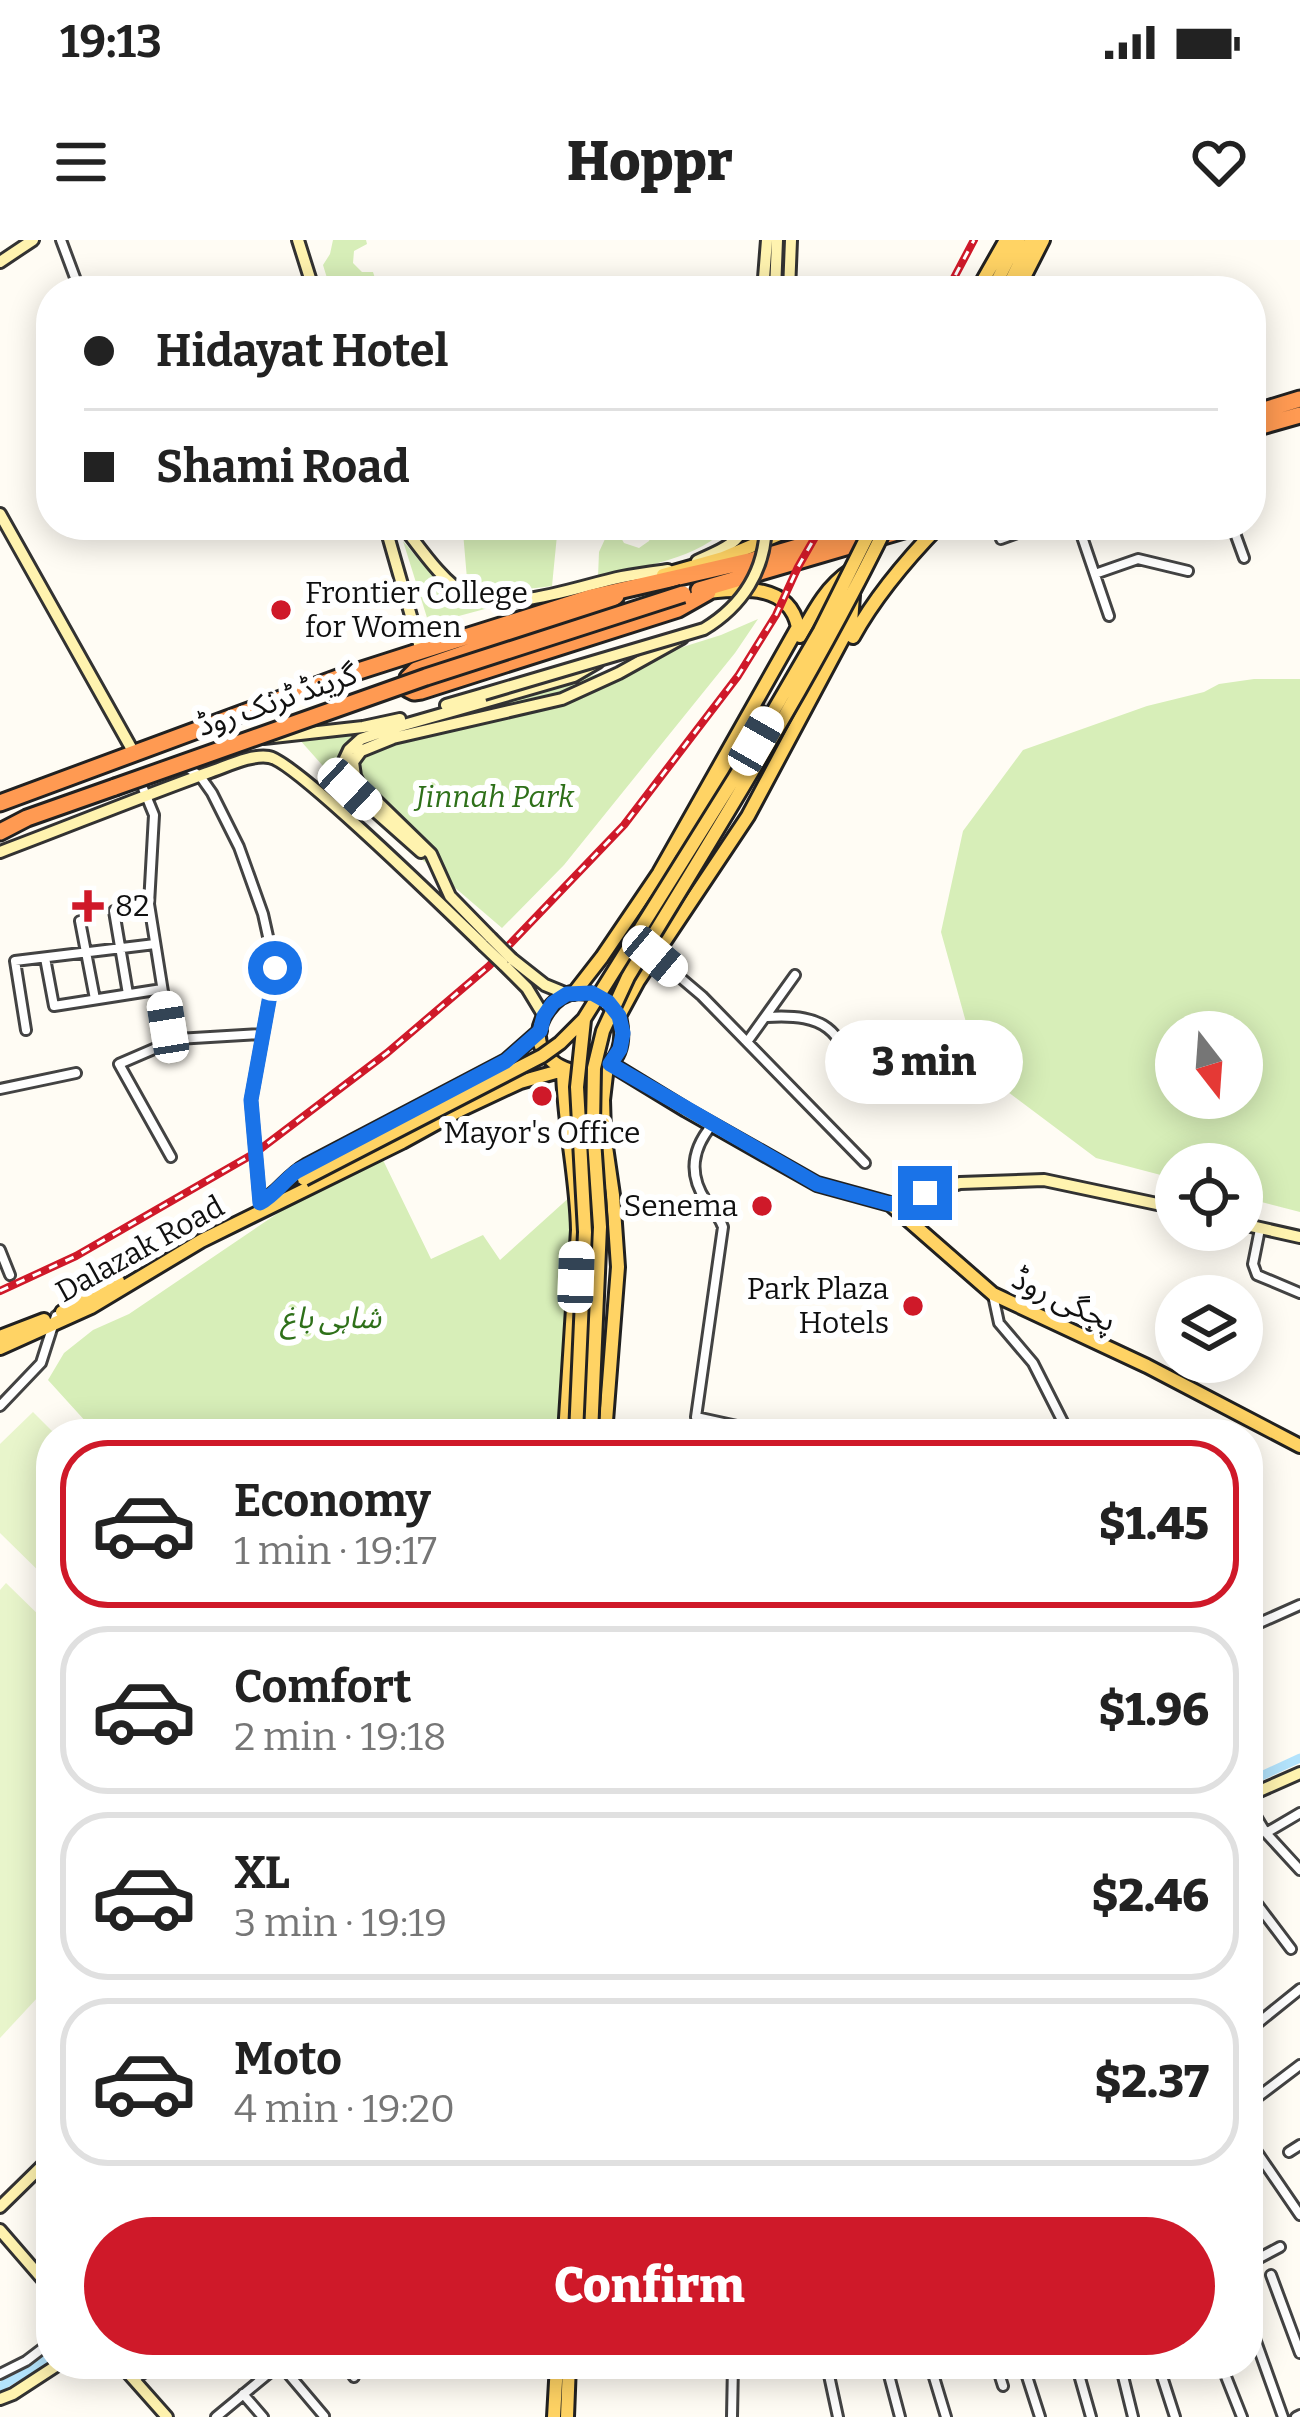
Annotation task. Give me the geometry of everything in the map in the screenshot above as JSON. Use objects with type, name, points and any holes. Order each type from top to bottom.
[{"type":"highway","points":[[1266,411],[1296,408]]},
{"type":"highway","points":[[1266,422],[1296,408]]},
{"type":"highway","name":"گرینڈ ٹرنک روڈ","points":[[0,803],[340,677],[628,588],[822,540]]},
{"type":"highway","name":"گرینڈ ٹرنک روڈ","points":[[0,832],[27,818],[426,677],[871,540]]},
{"type":"highway","points":[[628,588],[601,606],[416,670],[408,678],[408,689],[421,691],[679,609],[696,592]]},
{"type":"main road","points":[[1024,276],[1042,240]]},
{"type":"main road","points":[[989,276],[1018,241]]},
{"type":"main road","points":[[1000,276],[1018,241]]},
{"type":"main road","points":[[1010,276],[1018,241]]},
{"type":"main road","points":[[628,588],[766,540]]},
{"type":"main road","points":[[274,1196],[542,1056],[584,1019],[735,777],[820,631],[866,540]]},
{"type":"main road","points":[[592,1419],[600,1227],[593,1088],[597,1048],[628,976],[755,769],[880,540]]},
{"type":"main road","points":[[690,905],[724,869],[866,612],[925,540]]},
{"type":"main road","points":[[659,873],[714,799],[824,595],[850,571]]},
{"type":"main road","points":[[570,994],[592,993],[619,1016],[620,1049],[608,1065],[593,1073],[563,1070],[550,1060],[542,1047],[544,1016],[553,1003],[570,994],[659,873],[798,627],[788,603],[777,596],[735,589],[696,592]]},
{"type":"main road","points":[[619,1016],[748,816],[851,623],[853,595]]},
{"type":"main road","points":[[634,910],[643,932],[666,939]]},
{"type":"main road","points":[[577,1419],[585,1232],[578,1088],[584,1019]]},
{"type":"main road","name":"Dalazak Road","points":[[0,1348],[274,1196],[297,1171],[506,1061],[540,1031]]},
{"type":"main road","points":[[608,1065],[817,1184],[890,1204]]},
{"type":"main road","points":[[605,1419],[618,1267],[604,1133],[608,1065]]},
{"type":"main road","points":[[563,1070],[578,1203],[566,1419]]},
{"type":"main road","name":"Dalazak Road","points":[[0,1337],[91,1307],[201,1241],[460,1110],[520,1082],[563,1070]]},
{"type":"main road","name":"پجگی روڈ","points":[[890,1204],[993,1294],[1147,1366],[1244,1419]]},
{"type":"main road","name":"پجگی روڈ","points":[[1263,1428],[1300,1445]]},
{"type":"main road","points":[[554,2417],[555,2379]]},
{"type":"main road","points":[[567,2417],[568,2379]]},
{"type":"street","points":[[0,262],[33,240]]},
{"type":"street","points":[[61,240],[74,276]]},
{"type":"street","points":[[298,240],[309,276]]},
{"type":"street","points":[[764,276],[767,240]]},
{"type":"street","points":[[789,276],[791,240]]},
{"type":"street","points":[[776,276],[777,241]]},
{"type":"street","points":[[0,514],[134,753]]},
{"type":"street","points":[[389,540],[422,651]]},
{"type":"street","points":[[415,540],[465,594],[496,600],[532,599],[680,568],[736,540]]},
{"type":"street","points":[[245,740],[363,727],[689,635],[704,629],[742,598],[759,566],[763,540]]},
{"type":"street","points":[[1083,540],[1109,616]]},
{"type":"street","points":[[1237,540],[1244,558]]},
{"type":"street","points":[[1095,574],[1138,559],[1188,571]]},
{"type":"street","points":[[487,942],[458,906],[431,854],[359,784],[353,762],[362,751],[394,738],[578,693],[708,622],[726,606],[735,589]]},
{"type":"street","points":[[435,867],[350,789],[342,765],[349,750],[390,729],[574,676],[598,662]]},
{"type":"street","points":[[0,852],[251,758],[270,757],[283,761],[487,942],[507,962],[544,1016]]},
{"type":"street","points":[[184,765],[212,793],[239,847],[275,968],[251,1100],[260,1203]]},
{"type":"street","points":[[140,781],[154,815],[149,904],[171,1042]]},
{"type":"street","points":[[114,910],[128,994]]},
{"type":"street","points":[[80,921],[94,999]]},
{"type":"street","points":[[26,1030],[15,961],[155,944]]},
{"type":"street","points":[[655,956],[702,996],[866,1162]]},
{"type":"street","points":[[45,958],[54,1006],[163,989]]},
{"type":"street","points":[[507,962],[570,994]]},
{"type":"street","points":[[747,1042],[795,975]]},
{"type":"street","points":[[766,1017],[805,1017],[826,1027],[838,1036],[864,1089]]},
{"type":"street","points":[[171,1157],[119,1064],[171,1042],[261,1034]]},
{"type":"street","points":[[0,1089],[76,1073]]},
{"type":"street","points":[[704,1419],[695,1417],[723,1227],[703,1197],[692,1166],[700,1139],[712,1125]]},
{"type":"street","points":[[890,1204],[960,1183],[1044,1180],[1155,1204]]},
{"type":"street","points":[[1263,1229],[1300,1237]]},
{"type":"street","points":[[0,1250],[10,1275]]},
{"type":"street","points":[[1256,1251],[1257,1275],[1300,1293]]},
{"type":"street","points":[[993,1294],[999,1323],[1033,1363],[1061,1419]]},
{"type":"street","points":[[0,1406],[41,1363],[55,1320]]},
{"type":"street","points":[[1263,1621],[1300,1605]]},
{"type":"street","points":[[1263,1792],[1300,1773]]},
{"type":"street","points":[[1266,1833],[1300,1813]]},
{"type":"street","points":[[1263,1828],[1300,1870]]},
{"type":"street","points":[[1263,1911],[1292,1948]]},
{"type":"street","points":[[1263,2019],[1300,1989]]},
{"type":"street","points":[[1263,2094],[1300,2065]]},
{"type":"street","points":[[1289,2152],[1300,2145]]},
{"type":"street","points":[[1263,2162],[1300,2215]]},
{"type":"street","points":[[0,2207],[36,2172]]},
{"type":"street","points":[[0,2230],[36,2272]]},
{"type":"street","points":[[1263,2256],[1280,2247]]},
{"type":"street","points":[[1271,2275],[1300,2353]]},
{"type":"street","points":[[0,2374],[36,2354]]},
{"type":"street","points":[[1263,2361],[1283,2417]]},
{"type":"street","points":[[0,2399],[36,2379]]},
{"type":"street","points":[[134,2379],[167,2417]]},
{"type":"street","points":[[216,2417],[262,2379]]},
{"type":"street","points":[[293,2379],[324,2416]]},
{"type":"street","points":[[732,2417],[733,2379]]},
{"type":"street","points":[[830,2379],[838,2417]]},
{"type":"street","points":[[890,2379],[900,2417]]},
{"type":"street","points":[[935,2379],[946,2417]]},
{"type":"street","points":[[1001,2379],[1003,2386]]},
{"type":"street","points":[[1028,2379],[1040,2417]]},
{"type":"street","points":[[1080,2379],[1091,2417]]},
{"type":"street","points":[[1123,2379],[1132,2417]]},
{"type":"street","points":[[1163,2379],[1175,2417]]},
{"type":"street","points":[[1227,2379],[1242,2417]]},
{"type":"street","points":[[243,2394],[263,2417]]},
{"type":"green space","points":[[333,240],[366,240],[367,244],[354,251],[353,263],[374,276],[326,276],[323,265]]},
{"type":"green space","points":[[464,540],[557,540],[552,586],[509,589],[467,579]]},
{"type":"green space","points":[[605,540],[622,540],[639,548],[649,541],[712,540],[686,554],[598,577]]},
{"type":"green space","points":[[403,541],[450,590],[496,606],[429,624]]},
{"type":"green space","name":"Jinnah Park","points":[[758,619],[564,865],[502,928],[355,802],[299,739],[546,690]]},
{"type":"green space","points":[[1254,679],[1300,679],[1300,1212],[1263,1202],[1263,1143],[1155,1143],[1155,1173],[1096,1158],[1004,1089],[969,1033],[941,932],[963,831],[1023,750],[1147,706],[1219,684]]},
{"type":"green space","name":"شاہی باغ","points":[[383,1160],[431,1259],[483,1235],[500,1260],[572,1195],[559,1419],[83,1419],[48,1380],[64,1353],[93,1330],[129,1314],[287,1207]]},
{"type":"green space","points":[[33,1412],[40,1419],[36,1419],[36,1568],[0,1533],[0,1444]]},
{"type":"green space","points":[[6,1583],[36,1612],[36,1999],[0,2038],[0,1590]]},
{"type":"waterway","points":[[1263,1775],[1300,1758]]},
{"type":"waterway","points":[[0,2387],[36,2365]]},
{"type":"railway","points":[[955,276],[974,240]]},
{"type":"railway","points":[[0,1291],[76,1256],[255,1153],[387,1053],[489,966],[624,825],[738,676],[776,615],[813,540]]},
{"type":"place","name":"Frontier College for Women","points":[[281,610]]},
{"type":"place","name":"82","points":[[88,906]]},
{"type":"place","name":"Mayor's Office","points":[[542,1096]]},
{"type":"place","name":"Senema","points":[[762,1206]]},
{"type":"place","name":"Park Plaza Hotels","points":[[913,1306]]},
{"type":"route","points":[[275,968],[251,1100],[260,1203],[274,1196],[297,1171],[506,1061],[540,1031],[553,1003],[574,993],[592,993],[619,1016],[623,1033],[610,1064],[686,1110],[817,1184],[890,1204],[925,1193]]}]
